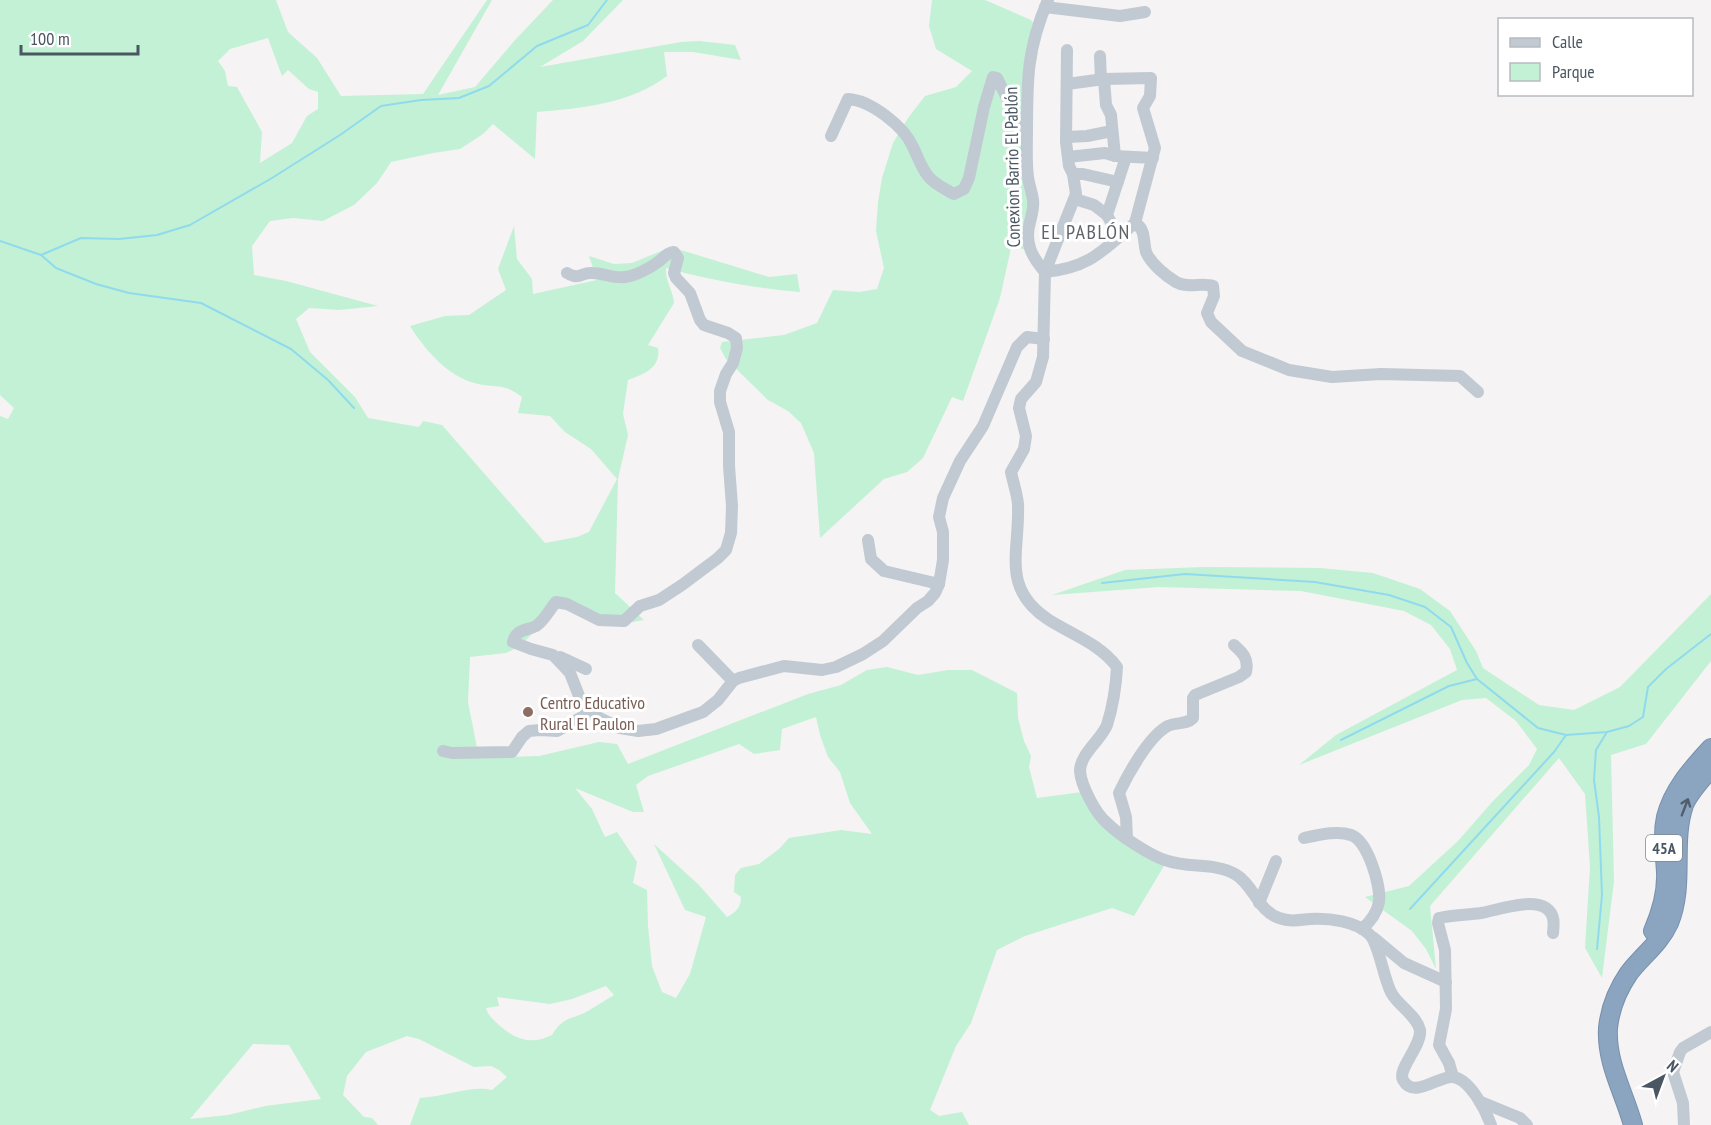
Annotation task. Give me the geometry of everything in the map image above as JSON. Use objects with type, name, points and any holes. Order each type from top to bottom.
[{"type":"highway","name":"45A","points":[[1642,959],[1664,900],[1666,818],[1685,777],[1711,748]]},
{"type":"highway","name":"45A","points":[[1633,1125],[1610,1059],[1608,1027],[1619,989],[1629,973],[1668,926],[1677,894],[1679,824],[1685,803],[1711,768]]},
{"type":"street","points":[[1046,3],[1120,16],[1145,12]]},
{"type":"street","name":"Conexion Barrio El Pablón","points":[[1045,272],[1032,256],[1028,238],[1033,213],[1033,198],[1028,178],[1027,137],[1028,65],[1033,38],[1046,3]]},
{"type":"street","points":[[1067,50],[1066,137],[1075,199],[1045,272],[1043,357],[1036,382],[1022,399],[1019,408],[1026,436],[1024,449],[1011,472],[1018,501],[1015,559],[1019,588],[1032,608],[1077,637],[1096,645],[1108,654],[1117,667],[1116,684],[1106,726],[1084,758],[1080,771],[1094,808],[1107,824],[1167,861],[1209,866],[1232,873],[1244,882],[1259,903],[1277,918],[1294,922],[1325,919],[1349,923],[1366,933],[1404,963],[1446,982]]},
{"type":"street","points":[[1100,56],[1112,131],[1120,156],[1118,182],[1107,215]]},
{"type":"street","points":[[831,136],[848,99],[865,103],[885,115],[901,130],[913,145],[921,166],[933,181],[954,194],[959,193],[964,189],[969,178],[986,98],[992,78],[995,76],[1027,137]]},
{"type":"street","points":[[1045,272],[1065,270],[1095,257],[1135,223],[1153,158],[1154,143],[1143,108],[1150,96],[1152,78],[1067,84]]},
{"type":"street","points":[[1066,137],[1096,135],[1112,131]]},
{"type":"street","points":[[1068,157],[1105,153],[1153,158]]},
{"type":"street","points":[[1073,174],[1118,182]]},
{"type":"street","points":[[1075,199],[1094,205],[1107,215],[1120,236]]},
{"type":"street","points":[[1135,223],[1142,229],[1147,253],[1166,275],[1183,285],[1213,286],[1214,296],[1207,313],[1211,322],[1242,351],[1289,370],[1332,377],[1381,374],[1460,376],[1478,392]]},
{"type":"street","points":[[567,273],[573,277],[581,277],[589,272],[622,278],[643,270],[658,262],[668,253],[674,252],[678,258],[674,273],[690,294],[700,320],[704,325],[736,338],[737,348],[720,391],[722,411],[729,432],[732,523],[726,550],[659,600],[640,606],[624,621],[599,620],[567,604],[556,602],[546,617],[536,626],[518,632],[513,638],[513,642],[586,669]]},
{"type":"street","points":[[553,655],[570,673],[581,701],[589,712],[620,728],[638,730],[656,729],[703,712],[718,700],[733,681],[750,674],[784,666],[822,670],[836,667],[884,641],[917,608],[928,601],[939,585],[943,560],[943,532],[939,517],[943,498],[960,461],[983,426],[1017,347],[1027,337],[1044,339]]},
{"type":"street","points":[[868,540],[871,559],[884,571],[939,585]]},
{"type":"street","points":[[698,645],[733,681]]},
{"type":"street","points":[[1127,838],[1126,817],[1119,793],[1129,772],[1159,732],[1169,725],[1188,723],[1193,718],[1195,695],[1246,672],[1246,659],[1234,645]]},
{"type":"street","points":[[443,750],[452,753],[512,752],[529,731],[557,731],[589,712]]},
{"type":"street","points":[[1304,838],[1328,833],[1351,835],[1358,840],[1369,855],[1377,882],[1379,900],[1377,910],[1369,922],[1366,933],[1392,994],[1416,1021],[1420,1030],[1418,1043],[1403,1071],[1404,1081],[1416,1088],[1453,1077],[1459,1079],[1481,1102],[1491,1125]]},
{"type":"street","points":[[1259,903],[1276,861]]},
{"type":"street","points":[[1453,1077],[1449,1063],[1439,1045],[1446,1009],[1446,950],[1438,923],[1439,918],[1535,904],[1547,908],[1554,919],[1553,933]]},
{"type":"street","points":[[1684,1125],[1683,1103],[1673,1072],[1683,1048],[1711,1032]]},
{"type":"street","points":[[1481,1102],[1520,1118],[1527,1125]]},
{"type":"green space","points":[[0,0],[276,0],[288,32],[317,58],[341,96],[423,94],[487,0],[492,0],[438,95],[475,87],[553,0],[623,0],[583,41],[540,67],[681,42],[699,41],[735,45],[741,60],[693,52],[664,52],[667,76],[637,93],[605,103],[537,112],[535,159],[493,124],[483,134],[460,149],[391,162],[377,183],[354,205],[323,221],[293,218],[270,221],[252,246],[254,275],[286,281],[378,306],[339,310],[309,308],[296,319],[310,352],[355,397],[368,418],[419,427],[423,421],[442,425],[545,543],[577,537],[589,532],[617,479],[591,449],[565,432],[550,416],[518,413],[522,397],[516,393],[505,388],[467,381],[457,376],[430,353],[410,326],[445,316],[469,315],[506,290],[498,269],[514,226],[517,259],[532,279],[533,294],[597,280],[589,256],[614,264],[632,263],[671,247],[769,277],[797,274],[800,292],[732,283],[666,268],[674,303],[648,345],[658,348],[657,361],[645,373],[628,380],[623,414],[628,435],[618,479],[615,593],[644,620],[622,624],[559,607],[519,647],[506,653],[470,657],[468,702],[479,758],[539,756],[599,742],[617,744],[628,764],[808,694],[841,685],[867,670],[887,667],[918,675],[948,670],[972,670],[1017,693],[1018,718],[1031,756],[1029,767],[1037,798],[1082,792],[1092,809],[1167,861],[1134,916],[1112,908],[1025,936],[997,950],[971,1023],[956,1046],[930,1110],[939,1116],[962,1112],[969,1125],[410,1125],[420,1098],[476,1089],[492,1090],[507,1077],[491,1066],[474,1067],[419,1039],[407,1036],[366,1052],[347,1076],[343,1095],[364,1117],[372,1118],[378,1125],[0,1125],[0,416],[8,419],[14,408],[0,395]],"holes":[[[268,38],[282,76],[288,70],[309,89],[318,92],[318,109],[307,116],[292,143],[260,163],[262,132],[237,87],[228,86],[225,71],[218,61],[230,49]],[[816,717],[828,757],[840,772],[850,803],[872,834],[841,830],[789,838],[759,864],[741,868],[735,875],[734,892],[741,897],[741,901],[737,909],[727,917],[699,885],[654,844],[685,910],[706,917],[690,974],[676,998],[662,992],[652,966],[647,890],[633,883],[637,862],[617,832],[605,837],[592,809],[575,788],[633,812],[644,812],[636,785],[648,776],[739,744],[754,754],[780,750],[782,729]],[[606,986],[614,995],[588,1011],[564,1021],[552,1035],[538,1040],[524,1040],[512,1035],[493,1020],[486,1008],[499,1006],[497,997],[550,1004],[572,999]],[[253,1044],[289,1045],[321,1099],[190,1119]]]},
{"type":"green space","points":[[932,0],[985,0],[1031,20],[1038,29],[1033,52],[1029,251],[1014,246],[1011,248],[1000,298],[963,401],[952,397],[923,458],[907,472],[884,479],[820,538],[814,453],[801,423],[788,411],[768,400],[726,359],[720,348],[722,342],[784,335],[817,323],[833,290],[859,292],[877,289],[884,268],[876,231],[878,202],[882,178],[893,143],[925,96],[956,87],[972,71],[936,49],[929,26]]},
{"type":"green space","points":[[1204,567],[1320,568],[1373,573],[1420,589],[1450,611],[1476,651],[1483,668],[1539,705],[1574,710],[1620,687],[1711,594],[1711,661],[1646,744],[1611,755],[1614,881],[1602,978],[1585,948],[1590,867],[1585,794],[1559,758],[1430,906],[1436,969],[1426,949],[1412,931],[1365,897],[1409,886],[1458,841],[1529,765],[1537,749],[1516,721],[1486,698],[1462,700],[1299,765],[1336,735],[1457,670],[1450,649],[1431,625],[1404,611],[1301,591],[1159,587],[1052,595],[1125,570]]},
{"type":"waterway","points":[[0,241],[41,255],[81,238],[119,239],[157,235],[190,225],[272,178],[381,106],[421,100],[459,98],[489,86],[537,46],[588,25],[607,0]]},
{"type":"waterway","points":[[41,255],[56,268],[96,284],[129,293],[201,303],[291,349],[328,380],[354,408]]},
{"type":"waterway","points":[[1102,583],[1185,574],[1315,582],[1389,595],[1425,607],[1451,627],[1477,679],[1538,728],[1566,735],[1607,732],[1629,726],[1643,717],[1648,687],[1666,669],[1711,634]]},
{"type":"waterway","points":[[1341,740],[1449,686],[1477,679]]},
{"type":"waterway","points":[[1597,949],[1602,895],[1599,817],[1594,780],[1596,750],[1607,732]]},
{"type":"waterway","points":[[1410,909],[1554,752],[1566,735]]},
{"type":"place","name":"Centro Educativo Rural El Paulon","points":[[528,712]]},
{"type":"district","name":"EL PABLÓN","points":[[1086,232]]}]
